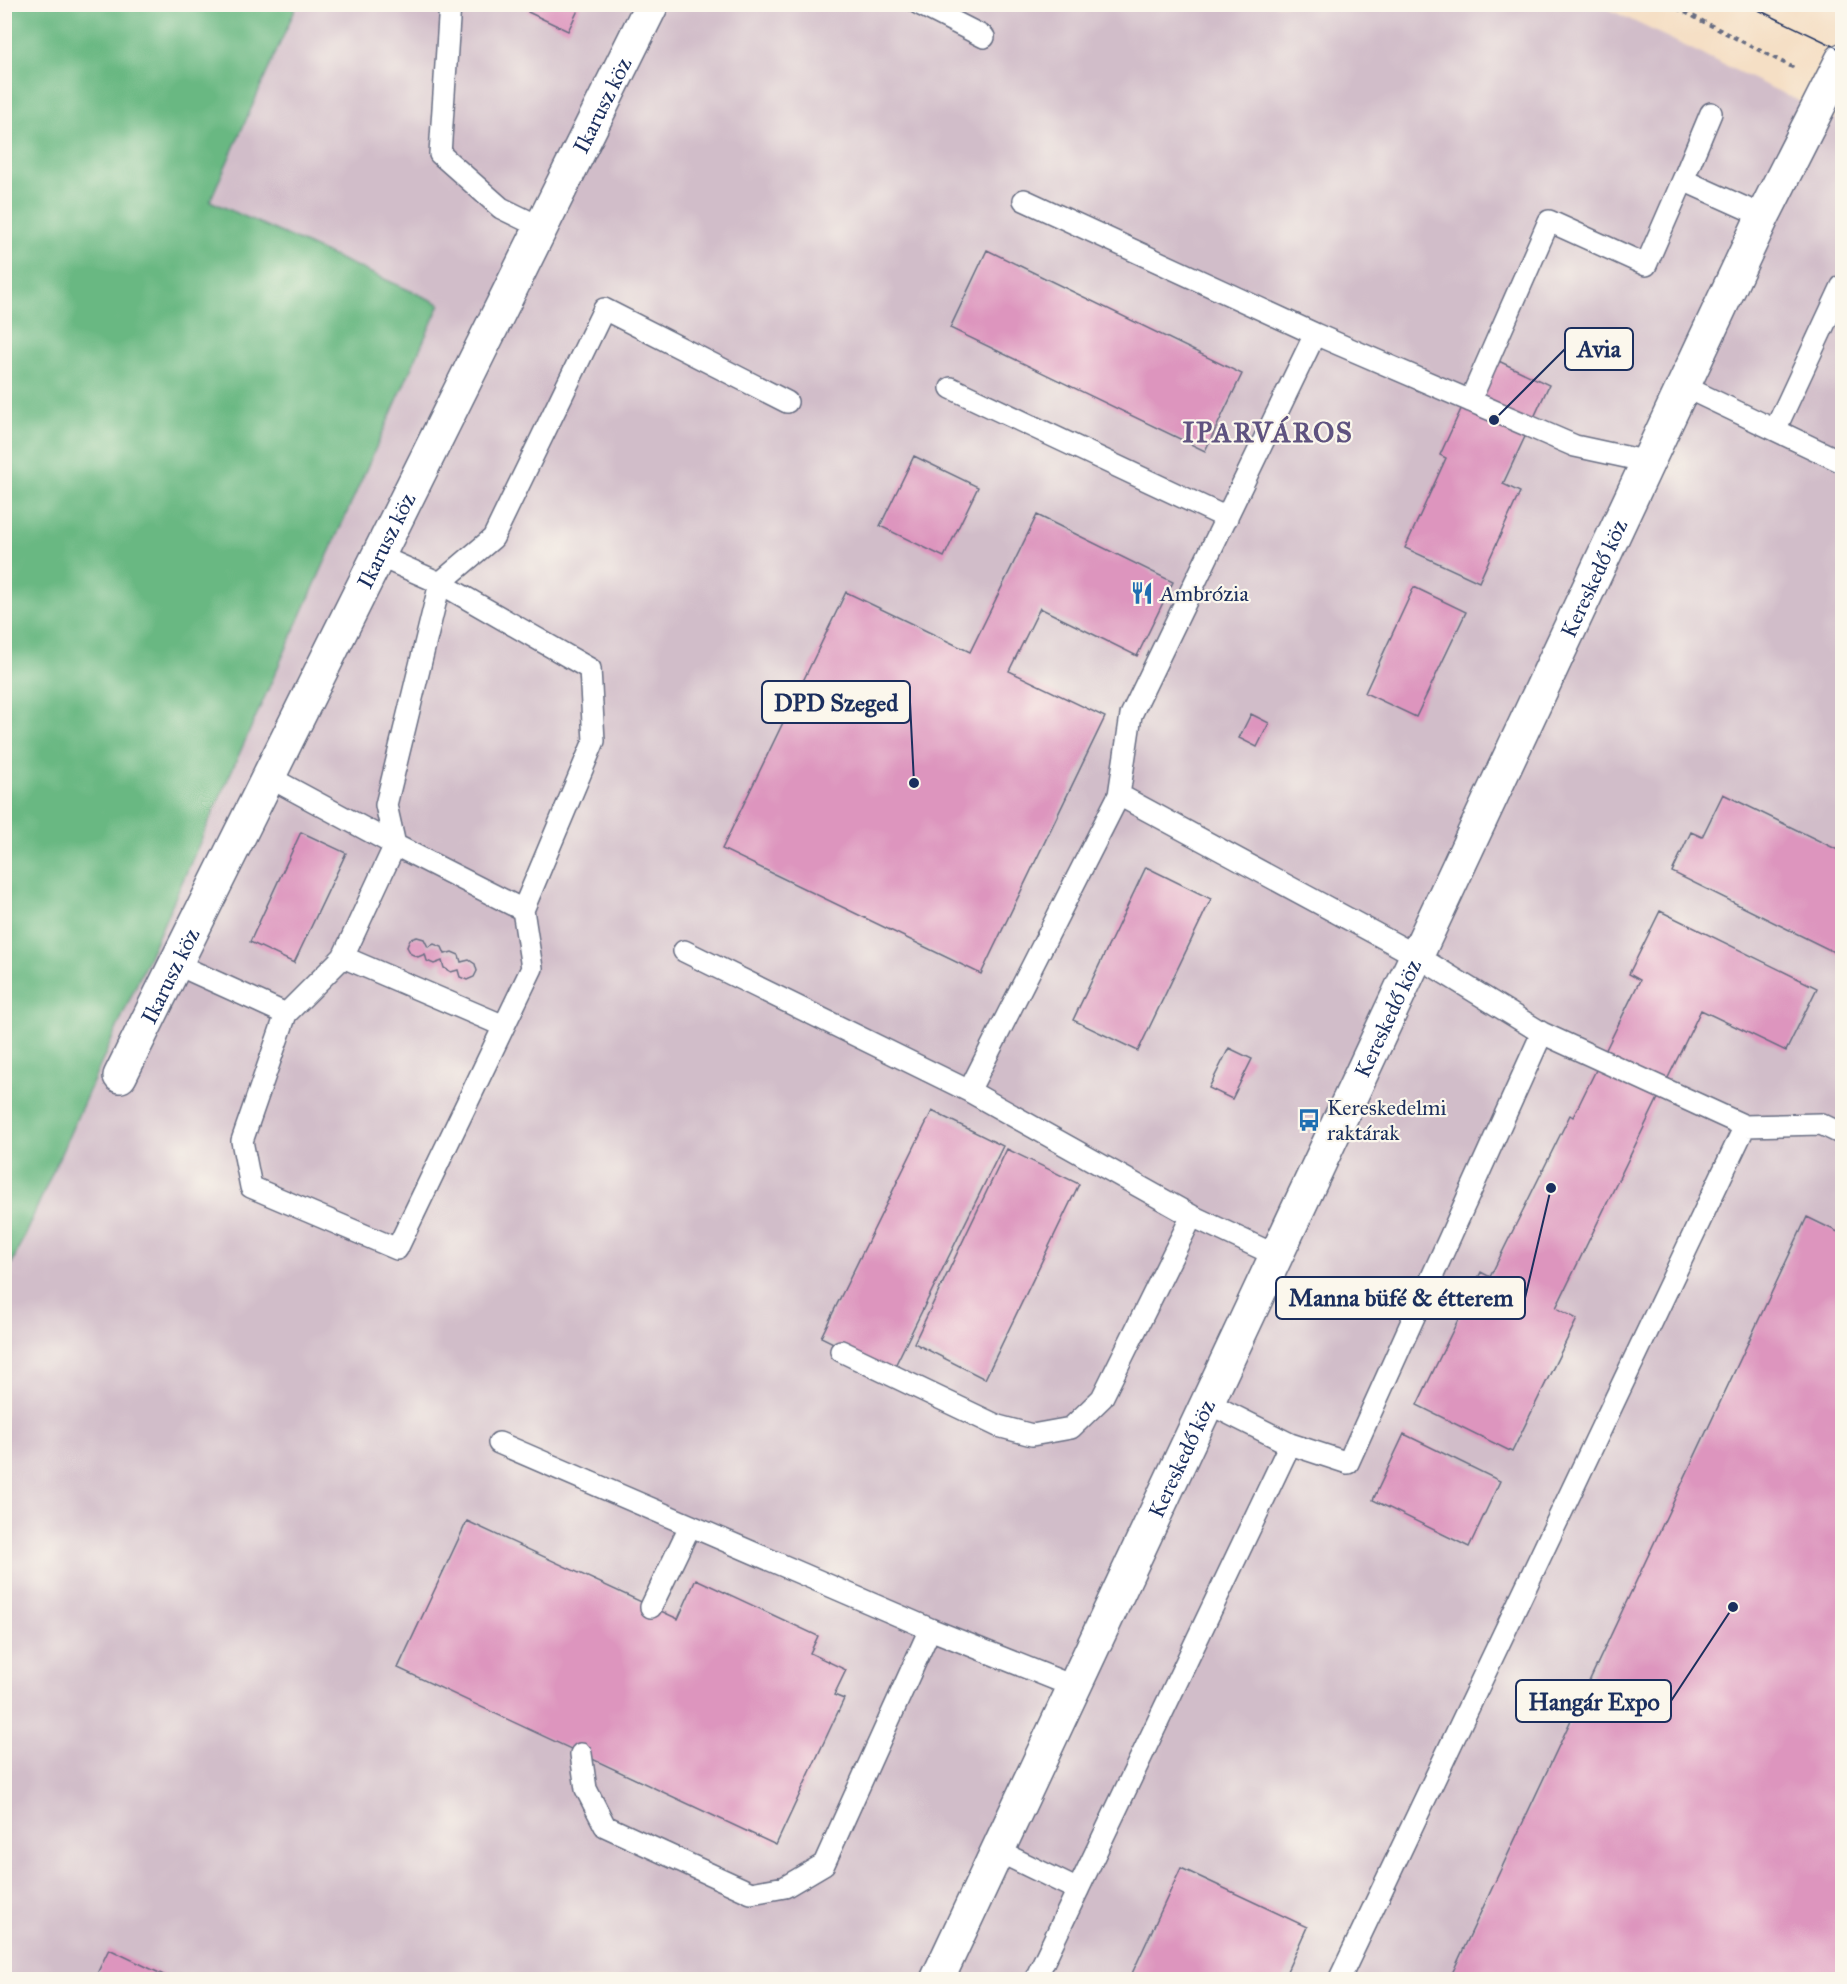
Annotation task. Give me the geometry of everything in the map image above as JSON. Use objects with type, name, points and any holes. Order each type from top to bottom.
[{"type":"street","name":"Ikarusz köz","points":[[120,1076],[652,4]]},
{"type":"street","name":"Kereskedő köz","points":[[938,1980],[1763,216],[1835,72]]},
{"type":"lane","points":[[450,4],[440,154],[501,208],[542,228]]},
{"type":"lane","points":[[919,4],[984,37]]},
{"type":"lane","points":[[1470,401],[1549,221],[1646,265],[1711,113]]},
{"type":"lane","points":[[1683,180],[1763,216]]},
{"type":"lane","points":[[1024,200],[1315,334],[1575,446],[1649,462]]},
{"type":"lane","points":[[1775,430],[1842,286]]},
{"type":"lane","points":[[379,556],[440,583],[590,669],[594,741],[523,910],[532,968],[397,1249],[251,1187],[242,1141],[286,1014],[343,957],[395,845],[386,805],[440,583],[493,538],[604,309],[787,402]]},
{"type":"lane","points":[[969,1091],[1119,795],[1131,715],[1315,334]]},
{"type":"lane","points":[[1685,387],[1842,462]]},
{"type":"lane","points":[[951,388],[1227,518]]},
{"type":"lane","points":[[269,777],[523,910]]},
{"type":"lane","points":[[1119,795],[1417,956],[1542,1034],[1745,1126],[1821,1124],[1842,1134]]},
{"type":"lane","points":[[684,951],[969,1091],[1192,1216],[1276,1256]]},
{"type":"lane","points":[[343,957],[504,1026]]},
{"type":"lane","points":[[176,964],[286,1014]]},
{"type":"lane","points":[[1208,1403],[1290,1444],[1348,1463],[1542,1034]]},
{"type":"lane","points":[[1339,1980],[1745,1126]]},
{"type":"lane","points":[[841,1351],[998,1426],[1032,1435],[1071,1428],[1102,1398],[1192,1216]]},
{"type":"lane","points":[[499,1443],[930,1629],[1075,1687]]},
{"type":"lane","points":[[1035,1980],[1290,1444]]},
{"type":"lane","points":[[651,1607],[690,1526]]},
{"type":"lane","points":[[581,1754],[586,1789],[604,1826],[751,1893],[785,1887],[824,1864],[930,1629]]},
{"type":"lane","points":[[998,1851],[1078,1890]]},
{"type":"path","points":[[1669,4],[1835,72]]},
{"type":"shaded area","points":[[297,5],[1600,5],[1842,122],[1842,1979],[5,1980],[5,1279],[440,304],[210,201]]},
{"type":"green space","points":[[5,4],[297,5],[210,201],[440,304],[5,1279]]},
{"type":"building","points":[[531,4],[581,4],[568,31],[528,12]]},
{"type":"building","points":[[987,250],[1242,374],[1205,451],[950,328]]},
{"type":"building","points":[[1486,355],[1549,385],[1503,484],[1520,492],[1479,582],[1405,548],[1446,458],[1440,455]]},
{"type":"building","points":[[914,456],[978,487],[944,557],[880,526]]},
{"type":"building","points":[[1037,515],[1173,582],[1137,656],[1040,608],[1009,671],[1105,717],[981,974],[722,849],[846,592],[970,652]]},
{"type":"building","points":[[1414,587],[1466,612],[1416,717],[1365,693]]},
{"type":"building","points":[[1251,714],[1269,723],[1257,747],[1239,738]]},
{"type":"building","points":[[1723,794],[1842,852],[1842,956],[1672,872],[1691,832],[1702,837]]},
{"type":"building","points":[[301,832],[346,853],[294,963],[250,942]]},
{"type":"building","points":[[1146,867],[1211,899],[1138,1051],[1073,1020]]},
{"type":"building","points":[[1660,911],[1817,988],[1786,1051],[1701,1010],[1556,1308],[1577,1319],[1512,1452],[1417,1405],[1481,1272],[1490,1277],[1570,1115],[1573,1117],[1640,980],[1629,974]]},
{"type":"building","points":[[417,937],[424,939],[428,947],[434,944],[442,947],[445,954],[452,952],[459,955],[461,962],[469,960],[475,964],[477,971],[474,977],[467,980],[460,977],[458,970],[451,972],[444,968],[442,961],[434,964],[427,961],[425,954],[418,957],[411,954],[407,947],[410,939]]},
{"type":"building","points":[[1229,1048],[1252,1059],[1232,1099],[1209,1088]]},
{"type":"building","points":[[932,1111],[1003,1146],[892,1372],[821,1337]]},
{"type":"building","points":[[1007,1149],[1079,1184],[985,1379],[914,1343]]},
{"type":"building","points":[[1807,1217],[1842,1234],[1842,1980],[1449,1980]]},
{"type":"building","points":[[1404,1434],[1500,1481],[1469,1547],[1373,1500]]},
{"type":"building","points":[[467,1521],[678,1619],[696,1579],[818,1636],[810,1653],[846,1670],[834,1695],[844,1699],[776,1845],[398,1668]]},
{"type":"building","points":[[1181,1868],[1307,1927],[1283,1980],[1129,1980]]},
{"type":"building","points":[[109,1949],[174,1980],[94,1980]]},
{"type":"tram line","points":[[1746,4],[1842,50]]},
{"type":"place","name":"Avia","points":[[1494,420]]},
{"type":"place","name":"Ambrózia","points":[[1142,593]]},
{"type":"place","name":"DPD Szeged","points":[[914,783]]},
{"type":"place","name":"Kereskedelmi raktárak","points":[[1309,1120]]},
{"type":"place","name":"Manna büfé & étterem","points":[[1551,1188]]},
{"type":"place","name":"Hangár Expo","points":[[1733,1607]]},
{"type":"district","name":"IPARVÁROS","points":[[1268,432]]}]
